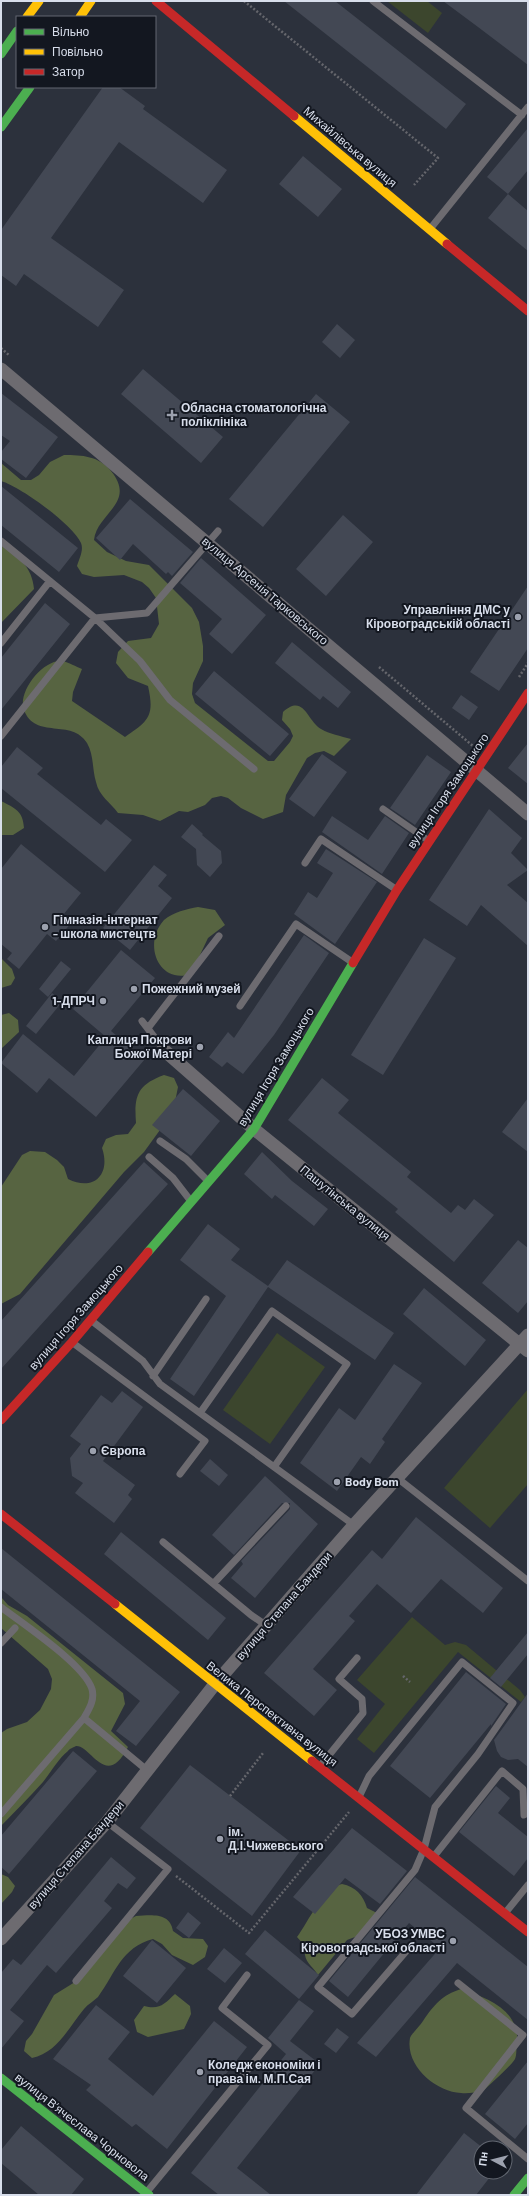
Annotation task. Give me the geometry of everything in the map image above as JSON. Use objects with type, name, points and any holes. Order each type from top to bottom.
[{"type":"street","points":[[28,16],[39,1]]},
{"type":"street","points":[[81,16],[91,1]]},
{"type":"street","name":"Михайлівська вулиця","points":[[156,1],[528,311]]},
{"type":"street","points":[[1,54],[16,33]]},
{"type":"street","points":[[1,127],[29,88]]},
{"type":"street","name":"вулиця Арсенія Тарковського","points":[[1,369],[208,542],[528,814]]},
{"type":"street","name":"вулиця Ігоря Замоцького","points":[[1,1420],[91,1321],[208,1181],[254,1130],[352,962],[397,890],[528,693]]},
{"type":"street","name":"Пашутінська вулиця","points":[[165,1051],[254,1130],[525,1344]]},
{"type":"street","name":"вулиця Степана Бандери","points":[[1,1939],[107,1822],[215,1684],[396,1477],[525,1344]]},
{"type":"street","name":"Велика Перспективна вулиця","points":[[1,1514],[528,1932]]},
{"type":"street","name":"вулиця Вʼячеслава Чорновола","points":[[1,2078],[147,2194]]},
{"type":"street","points":[[514,2195],[528,2178]]},
{"type":"lane","points":[[373,1],[522,115]]},
{"type":"lane","points":[[430,230],[528,107]]},
{"type":"lane","points":[[1,736],[95,618],[147,613],[218,531]]},
{"type":"lane","points":[[1,541],[95,618],[140,661],[170,700],[254,769]]},
{"type":"lane","points":[[1,643],[50,581]]},
{"type":"lane","points":[[383,809],[429,841]]},
{"type":"lane","points":[[305,863],[321,839],[397,890]]},
{"type":"lane","points":[[240,1006],[296,924],[352,962]]},
{"type":"lane","points":[[148,1028],[220,936]]},
{"type":"lane","points":[[142,1021],[165,1051]]},
{"type":"lane","points":[[160,1141],[186,1160],[208,1181]]},
{"type":"lane","points":[[149,1157],[173,1178],[191,1201]]},
{"type":"lane","points":[[153,1376],[206,1299]]},
{"type":"lane","points":[[200,1413],[272,1311],[347,1364],[274,1467]]},
{"type":"lane","points":[[91,1321],[143,1361],[160,1384],[354,1525]]},
{"type":"lane","points":[[72,1342],[205,1441],[180,1474]]},
{"type":"lane","points":[[396,1477],[528,1581]]},
{"type":"lane","points":[[214,1583],[286,1506]]},
{"type":"lane","points":[[163,1542],[251,1615],[267,1626]]},
{"type":"lane","points":[[1,1607],[67,1659],[85,1676],[92,1690],[92,1704],[84,1718],[1,1814]]},
{"type":"lane","points":[[1,1643],[15,1628]]},
{"type":"lane","points":[[320,1766],[363,1713],[362,1699],[339,1679],[357,1658]]},
{"type":"lane","points":[[359,1797],[369,1776],[462,1662],[513,1703],[478,1754],[435,1807],[424,1849],[415,1870],[318,1987],[352,2014],[409,1948]]},
{"type":"lane","points":[[84,1718],[148,1771]]},
{"type":"lane","points":[[434,1857],[502,1771],[523,1789],[524,1815]]},
{"type":"lane","points":[[76,1981],[168,1869],[107,1822]]},
{"type":"lane","points":[[505,1913],[528,1885]]},
{"type":"lane","points":[[147,2194],[268,2045],[222,2008],[247,1975]]},
{"type":"lane","points":[[458,1983],[522,2035],[466,2108],[528,2159]]},
{"type":"path","points":[[244,1],[438,158],[414,185]]},
{"type":"path","points":[[403,1676],[410,1682]]},
{"type":"path","points":[[230,1796],[263,1753]]},
{"type":"path","points":[[168,1869],[249,1933],[346,1817],[359,1797]]},
{"type":"green space","points":[[387,1],[427,1],[442,13],[428,33]]},
{"type":"green space","points":[[64,455],[77,455],[96,459],[111,471],[118,482],[120,491],[118,500],[102,522],[94,540],[107,552],[126,561],[149,565],[192,608],[199,622],[203,646],[203,661],[193,683],[192,694],[195,703],[268,761],[274,761],[290,742],[293,736],[290,729],[282,720],[283,712],[290,707],[301,707],[316,725],[324,731],[351,739],[334,756],[324,751],[315,753],[307,758],[286,795],[283,812],[263,819],[241,808],[228,798],[221,796],[212,798],[205,805],[188,812],[179,811],[160,821],[143,815],[118,813],[97,787],[92,757],[87,743],[80,736],[72,732],[63,729],[45,727],[36,724],[29,719],[24,710],[23,703],[24,694],[28,686],[33,678],[47,665],[62,661],[82,669],[73,692],[72,701],[125,737],[144,722],[148,717],[151,705],[148,686],[128,678],[116,663],[118,652],[128,641],[151,638],[159,624],[156,598],[149,588],[142,582],[124,575],[94,577],[82,574],[77,566],[82,552],[82,546],[76,535],[68,526],[33,498],[1,481],[1,463],[21,480],[31,480],[39,475],[50,462]]},
{"type":"green space","points":[[1,542],[23,562],[33,581],[34,589],[1,623]]},
{"type":"green space","points":[[1,801],[14,808],[22,818],[24,828],[13,835],[1,835]]},
{"type":"green space","points":[[198,907],[215,910],[225,925],[208,938],[191,974],[180,976],[170,974],[157,960],[154,951],[154,940],[158,930],[164,920],[172,915]]},
{"type":"green space","points":[[1,958],[12,969],[15,978],[11,985],[1,988]]},
{"type":"green space","points":[[9,1013],[18,1020],[19,1032],[1,1049],[1,1015]]},
{"type":"green space","points":[[164,1075],[174,1078],[178,1087],[173,1112],[144,1152],[124,1172],[20,1294],[1,1304],[1,1187],[22,1155],[30,1151],[45,1152],[64,1167],[68,1179],[77,1182],[93,1182],[102,1173],[104,1157],[102,1148],[106,1139],[116,1135],[128,1134],[136,1123],[136,1106],[139,1093],[148,1083]]},
{"type":"green space","points":[[277,1333],[325,1367],[270,1444],[223,1410]]},
{"type":"green space","points":[[528,1389],[528,1484],[490,1528],[444,1488]]},
{"type":"green space","points":[[1,1597],[8,1605],[27,1616],[123,1693],[125,1704],[111,1731],[128,1747],[120,1759],[113,1765],[106,1765],[99,1762],[82,1748],[76,1746],[70,1749],[61,1758],[38,1788],[1,1826],[1,1733],[7,1729],[27,1722],[40,1710],[51,1689],[52,1679],[48,1669],[1,1628]]},
{"type":"green space","points":[[412,1617],[445,1645],[455,1642],[466,1645],[520,1690],[525,1697],[521,1702],[458,1652],[374,1753],[357,1739],[385,1704],[357,1680]]},
{"type":"green space","points":[[1,1874],[8,1877],[15,1886],[12,1892],[1,1904]]},
{"type":"green space","points":[[342,1884],[355,1889],[361,1895],[367,1908],[379,1914],[363,1934],[347,1940],[318,1975],[306,1959],[305,1946],[297,1937],[316,1906],[328,1892]]},
{"type":"green space","points":[[136,1916],[159,1916],[168,1920],[173,1931],[183,1938],[203,1939],[208,1946],[205,1957],[193,1965],[172,1955],[162,1944],[153,1939],[133,1948],[120,1962],[98,1997],[84,2009],[62,2038],[49,2051],[32,2058],[24,2051],[26,2041],[32,2034],[54,1995],[75,1982],[126,1921]]},
{"type":"green space","points":[[461,1989],[491,2001],[500,2007],[513,2022],[517,2032],[515,2059],[483,2091],[464,2093],[442,2088],[424,2076],[412,2058],[410,2048],[411,2036],[435,2005],[449,1994]]},
{"type":"green space","points":[[175,1994],[190,2006],[191,2014],[184,2029],[148,2037],[137,2032],[134,2020],[144,2006],[158,2007]]},
{"type":"building","points":[[284,1],[335,1],[466,104],[446,129]]},
{"type":"building","points":[[443,1],[528,1],[528,65],[478,27]]},
{"type":"building","points":[[102,88],[120,88],[145,106],[143,109],[227,170],[203,203],[119,142],[51,238],[124,290],[98,327],[24,274],[16,286],[1,275],[1,230]]},
{"type":"building","points":[[528,128],[528,170],[508,194],[487,177]]},
{"type":"building","points":[[303,156],[342,189],[318,217],[279,184]]},
{"type":"building","points":[[508,194],[528,211],[528,251],[488,218]]},
{"type":"building","points":[[337,324],[355,340],[340,358],[322,342]]},
{"type":"building","name":"Обласна стоматологічна поліклініка","points":[[143,369],[223,437],[201,463],[121,394]]},
{"type":"building","points":[[1,393],[58,437],[26,478],[1,459],[1,452],[10,441],[1,435]]},
{"type":"building","points":[[316,394],[350,422],[263,527],[229,499]]},
{"type":"building","points":[[1,486],[78,548],[59,572],[1,525]]},
{"type":"building","points":[[130,499],[193,552],[172,576],[168,572],[166,574],[133,544],[120,560],[96,538]]},
{"type":"building","points":[[343,515],[373,542],[326,596],[296,569]]},
{"type":"building","points":[[201,558],[266,615],[232,654],[209,634],[222,619],[180,583]]},
{"type":"building","name":"Управління ДМС у Кіровоградській області","points":[[528,586],[528,648],[499,691],[470,672]]},
{"type":"building","points":[[45,603],[70,624],[1,710],[1,658]]},
{"type":"building","points":[[292,642],[351,692],[338,708],[323,696],[320,700],[275,663]]},
{"type":"building","points":[[214,671],[289,734],[270,756],[195,694]]},
{"type":"building","points":[[461,695],[478,707],[469,720],[452,708]]},
{"type":"building","points":[[528,743],[528,784],[508,768]]},
{"type":"building","points":[[17,747],[43,768],[37,774],[101,825],[106,819],[132,840],[105,872],[1,788],[1,767]]},
{"type":"building","points":[[322,754],[347,772],[314,817],[289,799]]},
{"type":"building","points":[[427,755],[451,772],[415,825],[390,808]]},
{"type":"building","points":[[489,809],[522,838],[511,853],[528,870],[507,885],[528,903],[528,946],[481,905],[467,926],[429,900]]},
{"type":"building","points":[[332,816],[368,840],[385,816],[409,833],[382,874],[322,832]]},
{"type":"building","points":[[192,824],[203,834],[202,835],[221,851],[222,863],[210,877],[197,865],[196,849],[181,837]]},
{"type":"building","points":[[21,844],[81,893],[63,915],[72,922],[56,941],[47,934],[19,969],[7,959],[12,953],[1,944],[1,869]]},
{"type":"building","points":[[326,849],[377,882],[335,944],[294,914],[308,892],[317,898],[333,873],[317,863]]},
{"type":"building","points":[[154,865],[167,875],[158,886],[172,898],[130,950],[103,928]]},
{"type":"building","points":[[304,935],[329,953],[274,1035],[243,1074],[227,1062],[222,1067],[209,1057],[228,1032],[234,1038]]},
{"type":"building","points":[[424,938],[456,958],[383,1075],[351,1055]]},
{"type":"building","points":[[121,950],[155,978],[106,1037],[73,1009]]},
{"type":"building","points":[[61,961],[71,969],[48,997],[39,989]]},
{"type":"building","points":[[52,993],[62,1002],[36,1034],[26,1026]]},
{"type":"building","points":[[111,1031],[145,1059],[96,1117],[49,1078],[37,1093],[1,1063],[23,1034],[74,1076]]},
{"type":"building","points":[[322,1078],[349,1100],[338,1113],[411,1172],[407,1177],[451,1213],[458,1205],[465,1210],[474,1199],[494,1215],[454,1262],[395,1212],[398,1209],[288,1120]]},
{"type":"building","points":[[183,1089],[220,1121],[191,1156],[152,1125]]},
{"type":"building","points":[[528,1098],[528,1152],[502,1132]]},
{"type":"building","points":[[262,1152],[292,1181],[328,1209],[314,1226],[275,1195],[272,1199],[244,1174]]},
{"type":"building","points":[[144,1162],[168,1184],[1,1369],[1,1321]]},
{"type":"building","points":[[208,1224],[240,1249],[231,1260],[268,1286],[287,1260],[394,1333],[375,1360],[268,1287],[194,1396],[170,1379],[226,1296],[180,1260]]},
{"type":"building","points":[[518,1240],[528,1248],[528,1301],[518,1313],[482,1283]]},
{"type":"building","points":[[424,1288],[486,1340],[465,1366],[403,1314]]},
{"type":"building","points":[[394,1364],[422,1383],[382,1439],[385,1442],[370,1464],[361,1457],[337,1491],[300,1463],[339,1408],[355,1420]]},
{"type":"building","name":"Європа","points":[[122,1391],[143,1407],[103,1461],[135,1485],[128,1495],[132,1499],[114,1523],[75,1493],[83,1483],[72,1476],[70,1458],[81,1444],[70,1436],[101,1395],[112,1403]]},
{"type":"building","points":[[210,1459],[228,1475],[219,1486],[200,1471]]},
{"type":"building","points":[[265,1476],[318,1524],[255,1598],[231,1578],[243,1564],[241,1561],[290,1509],[290,1503],[282,1503],[234,1555],[212,1535]]},
{"type":"building","points":[[416,1517],[503,1588],[483,1613],[441,1579],[411,1613],[377,1584],[349,1616],[355,1621],[313,1669],[337,1690],[314,1716],[264,1673],[372,1550],[382,1559]]},
{"type":"building","points":[[121,1532],[226,1618],[208,1640],[104,1554]]},
{"type":"building","points":[[1,1548],[180,1692],[136,1746],[116,1731],[140,1701],[1,1589]]},
{"type":"building","points":[[528,1632],[528,1654],[501,1687],[490,1678]]},
{"type":"building","points":[[466,1672],[506,1704],[491,1726],[491,1724],[430,1798],[390,1766]]},
{"type":"building","points":[[528,1693],[528,1767],[518,1759],[508,1760],[501,1757],[497,1751],[494,1740]]},
{"type":"building","points":[[73,1751],[97,1771],[9,1874],[1,1867],[1,1836]]},
{"type":"building","name":"ім. Д.І.Чижевського","points":[[190,1765],[301,1850],[252,1916],[140,1828]]},
{"type":"building","points":[[496,1786],[510,1798],[498,1813],[528,1837],[528,1858],[514,1876],[459,1832]]},
{"type":"building","points":[[352,1828],[407,1871],[380,1904],[345,1878],[315,1914],[293,1897]]},
{"type":"building","points":[[111,1857],[136,1878],[127,1889],[118,1883],[104,1901],[112,1908],[56,1973],[47,1965],[10,2010],[24,2021],[1,2049],[1,1973],[13,1959],[21,1965]]},
{"type":"building","points":[[415,1877],[528,1967],[528,2020],[457,1963],[376,2057],[357,2043],[440,1948],[409,1923],[348,1997],[329,1981]]},
{"type":"building","points":[[188,1912],[201,1923],[189,1938],[176,1928]]},
{"type":"building","points":[[265,1930],[319,1975],[299,1999],[245,1954]]},
{"type":"building","points":[[152,1940],[186,1968],[157,2003],[123,1976]]},
{"type":"building","points":[[224,1948],[242,1963],[225,1983],[207,1969]]},
{"type":"building","points":[[299,2000],[314,2011],[290,2041],[320,2064],[237,2168],[271,2195],[219,2195],[191,2173],[286,2054],[268,2038]]},
{"type":"building","name":"Коледж економіки і права ім. М.П.Сая","points":[[96,2005],[130,2032],[108,2059],[153,2096],[214,2021],[247,2047],[167,2149],[136,2124],[132,2127],[86,2090],[91,2085],[53,2059]]},
{"type":"building","points":[[337,2028],[349,2037],[336,2053],[324,2044]]},
{"type":"building","points":[[528,2061],[528,2123],[515,2139],[485,2114]]},
{"type":"building","points":[[21,2126],[84,2179],[71,2195],[39,2195],[1,2163],[1,2150]]},
{"type":"building","points":[[464,2133],[473,2140],[473,2180],[488,2180],[476,2195],[416,2195]]},
{"type":"traffic: fast","points":[[1,54],[16,32]]},
{"type":"traffic: fast","points":[[1,127],[29,88]]},
{"type":"traffic: fast","points":[[148,1252],[254,1129],[353,963]]},
{"type":"traffic: fast","points":[[1,2078],[149,2195]]},
{"type":"traffic: fast","points":[[514,2195],[528,2178]]},
{"type":"traffic: slow","points":[[28,16],[39,1]]},
{"type":"traffic: slow","points":[[81,16],[91,1]]},
{"type":"traffic: slow","points":[[294,116],[447,244]]},
{"type":"traffic: slow","points":[[115,1604],[312,1761]]},
{"type":"traffic: jam","points":[[156,1],[294,116]]},
{"type":"traffic: jam","points":[[447,244],[528,311]]},
{"type":"traffic: jam","points":[[353,963],[397,890],[528,693]]},
{"type":"traffic: jam","points":[[1,1420],[72,1342],[148,1252]]},
{"type":"traffic: jam","points":[[1,1514],[115,1604]]},
{"type":"traffic: jam","points":[[312,1761],[528,1932]]},
{"type":"place","name":"Обласна стоматологічна поліклініка","points":[[172,415]]},
{"type":"place","name":"Управління ДМС у Кіровоградській області","points":[[518,617]]},
{"type":"place","name":"Гімназія-інтернат - школа мистецтв","points":[[45,927]]},
{"type":"place","name":"Пожежний музей","points":[[134,989]]},
{"type":"place","name":"1-ДПРЧ","points":[[103,1001]]},
{"type":"place","name":"Каплиця Покрови Божої Матері","points":[[200,1047]]},
{"type":"place","name":"Європа","points":[[93,1451]]},
{"type":"place","name":"Body Bom","points":[[337,1482]]},
{"type":"place","name":"ім. Д.І.Чижевського","points":[[220,1839]]},
{"type":"place","name":"УБОЗ УМВС Кіровоградської області","points":[[453,1941]]},
{"type":"place","name":"Коледж економіки і права ім. М.П.Сая","points":[[200,2072]]}]
